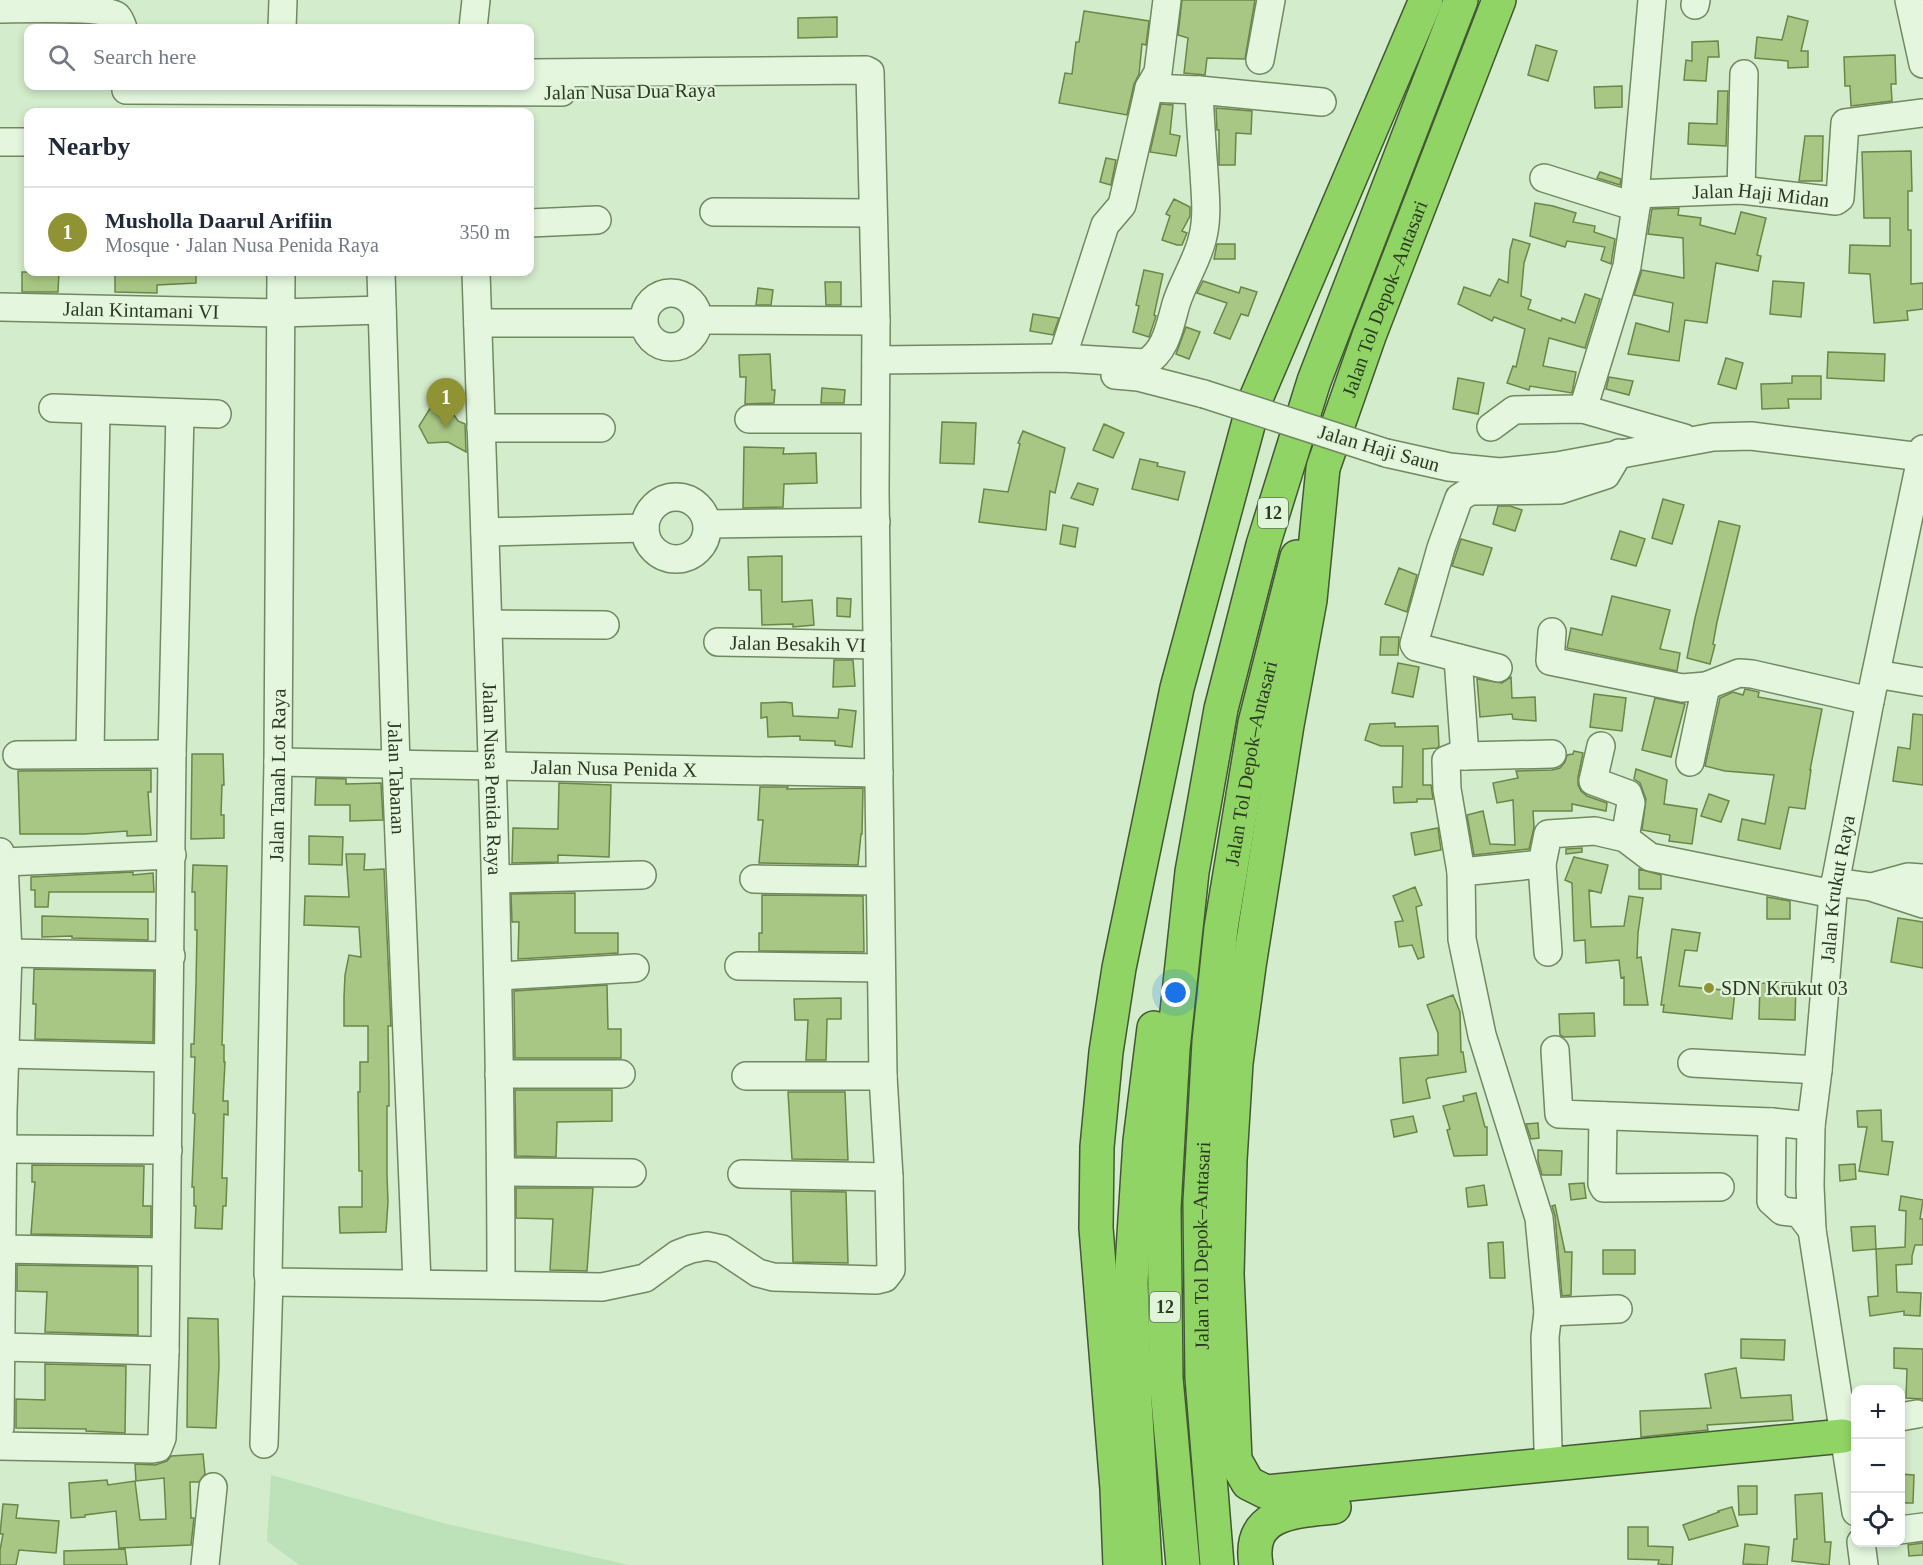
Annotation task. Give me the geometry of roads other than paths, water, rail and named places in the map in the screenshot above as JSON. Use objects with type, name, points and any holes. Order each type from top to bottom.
[{"type":"highway","points":[[1120,1565],[1117,1490],[1096,1228],[1100,1112],[1106,1052],[1119,968],[1177,688],[1254,403],[1426,0]]},
{"type":"highway","name":"Jalan Tol Depok–Antasari","points":[[1183,1565],[1166,1378],[1164,1208],[1173,1049],[1192,872],[1221,709],[1263,545],[1314,381],[1461,0]]},
{"type":"highway","name":"Jalan Tol Depok–Antasari","points":[[1217,1565],[1202,1378],[1200,1202],[1209,1042],[1221,928],[1255,723],[1297,556],[1323,468],[1369,336],[1499,0]]},
{"type":"highway","points":[[1323,468],[1310,600],[1287,725],[1236,1063],[1230,1160],[1227,1274],[1235,1460],[1248,1483],[1266,1491],[1847,1431]]},
{"type":"highway","points":[[1145,1565],[1135,1401],[1131,1282],[1140,1141],[1155,1014],[1192,872]]},
{"type":"highway","points":[[1256,1565],[1254,1553],[1259,1532],[1270,1521],[1297,1510],[1847,1431]]},
{"type":"street","points":[[282,24],[283,0]]},
{"type":"street","points":[[473,24],[476,0]]},
{"type":"street","points":[[1062,358],[1105,225],[1122,205],[1149,88],[1158,72],[1167,0]]},
{"type":"street","points":[[1260,60],[1271,0]]},
{"type":"street","points":[[1583,409],[1627,266],[1636,201],[1652,0]]},
{"type":"street","points":[[1909,0],[1923,64]]},
{"type":"street","points":[[0,9],[109,12],[117,16],[121,24]]},
{"type":"street","name":"Jalan Nusa Dua Raya","points":[[534,73],[869,80]]},
{"type":"street","points":[[1741,190],[1744,74]]},
{"type":"street","points":[[269,1279],[273,1282],[602,1287],[645,1278],[678,1254],[707,1246],[722,1249],[758,1273],[773,1277],[877,1280],[885,1278],[891,1270],[889,1177],[883,1076],[879,881],[876,321],[869,80]]},
{"type":"street","name":"Jalan Nusa Dua Raya","points":[[125,96],[281,96],[377,102],[869,80]]},
{"type":"street","points":[[1149,88],[1199,90],[1322,102]]},
{"type":"street","points":[[875,369],[1062,358],[1145,363],[1153,358],[1159,352],[1166,336],[1204,231],[1206,203],[1199,90]]},
{"type":"street","name":"Jalan Haji Midan","points":[[1544,178],[1636,201],[1741,190],[1836,201],[1840,198],[1845,123],[1923,113]]},
{"type":"street","points":[[0,142],[24,142]]},
{"type":"street","points":[[714,212],[872,213]]},
{"type":"street","points":[[534,223],[597,220]]},
{"type":"street","name":"Jalan Tanah Lot Raya","points":[[264,1444],[278,762],[281,276]]},
{"type":"street","name":"Jalan Tabanan","points":[[381,276],[396,764],[417,1283]]},
{"type":"street","name":"Jalan Nusa Penida Raya","points":[[476,276],[496,879],[501,1285]]},
{"type":"street","points":[[675,293],[692,302],[699,320],[694,336],[688,342],[673,348],[664,347],[650,339],[644,323],[644,314],[648,305],[664,294],[675,293]]},
{"type":"street","name":"Jalan Kintamani VI","points":[[0,307],[281,313],[382,310]]},
{"type":"street","points":[[699,320],[876,321]]},
{"type":"street","points":[[478,323],[644,323]]},
{"type":"street","name":"Jalan Haji Saun","points":[[875,369],[1085,373],[1138,377],[1204,394],[1386,453],[1449,467],[1500,472],[1557,466],[1713,436],[1751,436],[1922,453]]},
{"type":"street","points":[[53,408],[217,414]]},
{"type":"street","points":[[1491,427],[1514,410],[1583,409],[1692,440]]},
{"type":"street","points":[[90,753],[96,410]]},
{"type":"street","points":[[0,1446],[158,1448],[162,1438],[171,956],[172,754],[180,413]]},
{"type":"street","points":[[749,419],[875,419]]},
{"type":"street","points":[[481,428],[602,428]]},
{"type":"street","points":[[1498,668],[1414,644],[1459,498],[1470,491],[1560,489],[1606,475],[1619,453]]},
{"type":"street","name":"Jalan Krukut Raya","points":[[1854,1493],[1847,1431],[1812,1230],[1811,1126],[1834,888],[1922,453]]},
{"type":"street","points":[[674,497],[692,502],[704,515],[707,535],[702,546],[694,554],[672,559],[652,549],[645,528],[646,519],[656,504],[674,497]]},
{"type":"street","points":[[707,524],[876,522]]},
{"type":"street","points":[[485,532],[645,528]]},
{"type":"street","points":[[488,624],[605,625]]},
{"type":"street","points":[[1552,632],[1550,661],[1682,688],[1706,686],[1739,673],[1752,674],[1870,701]]},
{"type":"street","name":"Jalan Besakih VI","points":[[718,642],[877,645]]},
{"type":"street","points":[[1458,658],[1465,756]]},
{"type":"street","points":[[1878,666],[1923,668]]},
{"type":"street","points":[[1878,666],[1923,682]]},
{"type":"street","points":[[1690,762],[1706,686]]},
{"type":"street","points":[[1601,746],[1593,781],[1628,794],[1631,804],[1625,838]]},
{"type":"street","points":[[18,755],[172,754]]},
{"type":"street","points":[[1548,1448],[1545,1337],[1548,1312],[1539,1218],[1482,1035],[1462,939],[1461,872],[1447,789],[1446,760],[1456,756],[1552,754]]},
{"type":"street","name":"Jalan Nusa Penida X","points":[[278,762],[879,773]]},
{"type":"street","points":[[1548,952],[1542,864],[1548,834],[1595,831],[1625,838],[1650,856],[1834,888],[1871,887],[1908,877],[1923,878]]},
{"type":"street","points":[[0,1426],[2,1110],[8,953],[2,857],[172,855]]},
{"type":"street","points":[[1461,872],[1542,864]]},
{"type":"street","points":[[496,879],[642,875]]},
{"type":"street","points":[[754,879],[879,881]]},
{"type":"street","points":[[1871,887],[1923,904]]},
{"type":"street","points":[[8,953],[171,956]]},
{"type":"street","points":[[739,966],[881,968]]},
{"type":"street","points":[[498,976],[635,968]]},
{"type":"street","points":[[1556,1050],[1559,1114],[1772,1122],[1811,1126]]},
{"type":"street","points":[[5,1054],[168,1058]]},
{"type":"street","points":[[1692,1063],[1818,1070]]},
{"type":"street","points":[[499,1074],[621,1074]]},
{"type":"street","points":[[746,1076],[883,1076]]},
{"type":"street","points":[[1604,1116],[1602,1184],[1604,1188],[1720,1187]]},
{"type":"street","points":[[1772,1122],[1771,1201],[1782,1211],[1799,1213],[1812,1230]]},
{"type":"street","points":[[3,1149],[168,1150]]},
{"type":"street","points":[[501,1172],[632,1173]]},
{"type":"street","points":[[742,1174],[889,1177]]},
{"type":"street","points":[[2,1249],[165,1252]]},
{"type":"street","points":[[1548,1312],[1618,1309]]},
{"type":"street","points":[[1,1347],[165,1351]]},
{"type":"street","points":[[205,1565],[213,1487]]},
{"type":"street","points":[[1905,1529],[1923,1527]]},
{"type":"street","points":[[1862,1547],[1864,1565]]},
{"type":"place","name":"Musholla Daarul Arifiin","points":[[446,428]]},
{"type":"place","name":"SDN Krukut 03","points":[[1709,988]]}]
